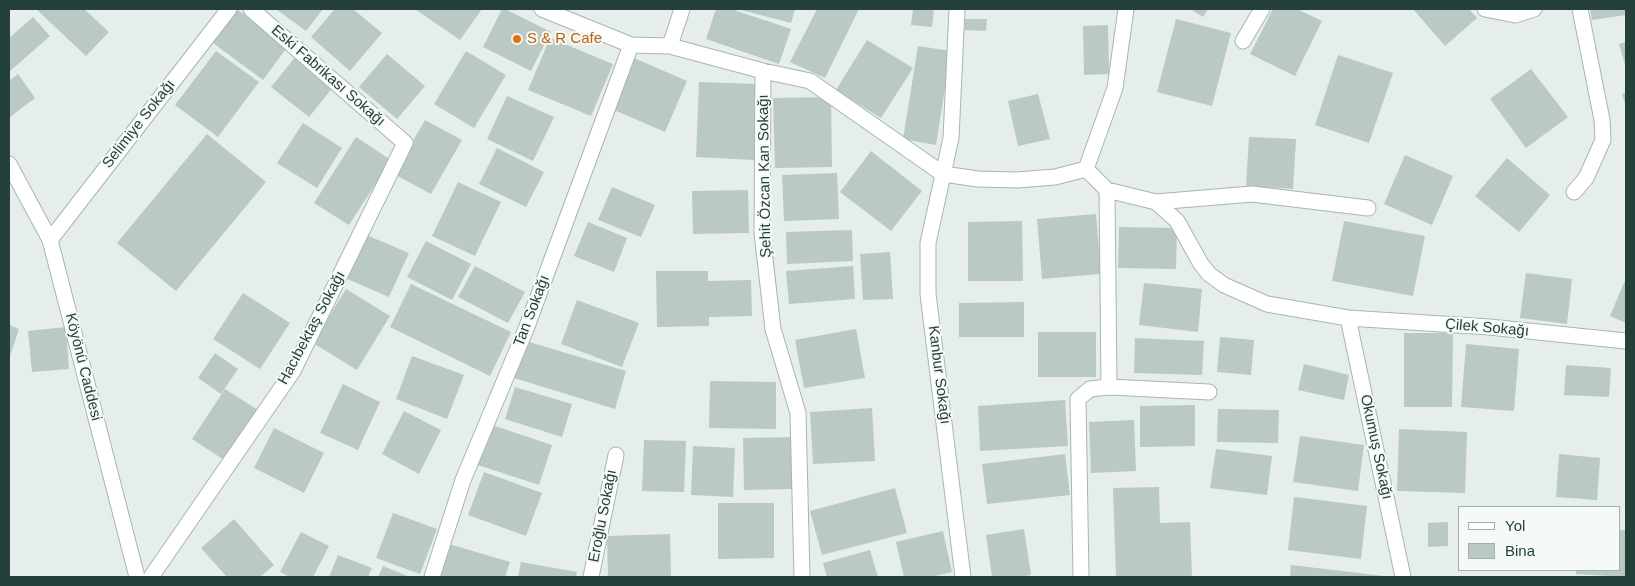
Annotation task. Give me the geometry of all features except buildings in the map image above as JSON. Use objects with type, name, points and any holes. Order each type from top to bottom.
[{"type":"street","name":"Selimiye Sokağı","points":[[50,240],[229,9]]},
{"type":"street","name":"Eski Fabrikası Sokağı","points":[[251,9],[405,143]]},
{"type":"street","points":[[542,9],[631,45],[670,46],[763,71],[810,81],[944,174],[978,179],[1017,180],[1055,177],[1086,169]]},
{"type":"street","points":[[670,46],[682,9]]},
{"type":"street","name":"Kanbur Sokağı","points":[[957,9],[951,138],[928,243],[928,294],[964,577]]},
{"type":"street","points":[[1086,169],[1115,88],[1126,9]]},
{"type":"street","points":[[1243,41],[1262,9]]},
{"type":"street","points":[[1485,9],[1515,15],[1534,9]]},
{"type":"street","points":[[1574,192],[1586,178],[1603,140],[1602,120],[1580,9]]},
{"type":"street","name":"Tan Sokağı","points":[[432,577],[463,480],[526,329],[631,45]]},
{"type":"street","name":"Şehit Özcan Kan Sokağı","points":[[763,71],[762,233],[773,329],[798,413],[802,577]]},
{"type":"street","name":"Hacıbektaş Sokağı","points":[[151,577],[293,371],[405,143]]},
{"type":"street","name":"Köyönü Caddesi","points":[[9,164],[50,240],[137,577]]},
{"type":"street","points":[[1086,169],[1107,190],[1156,202],[1252,194],[1368,208]]},
{"type":"street","points":[[1107,190],[1109,387]]},
{"type":"street","name":"Çilek Sokağı","points":[[1156,202],[1177,221],[1200,264],[1209,274],[1224,285],[1267,304],[1348,318],[1489,327],[1626,342]]},
{"type":"street","name":"Okumuş Sokağı","points":[[1348,318],[1403,577]]},
{"type":"street","points":[[1082,577],[1078,399],[1090,389],[1109,387],[1209,392]]},
{"type":"street","name":"Eroğlu Sokağı","points":[[591,577],[616,455]]},
{"type":"place","name":"S & R Cafe","points":[[517,39]]}]
